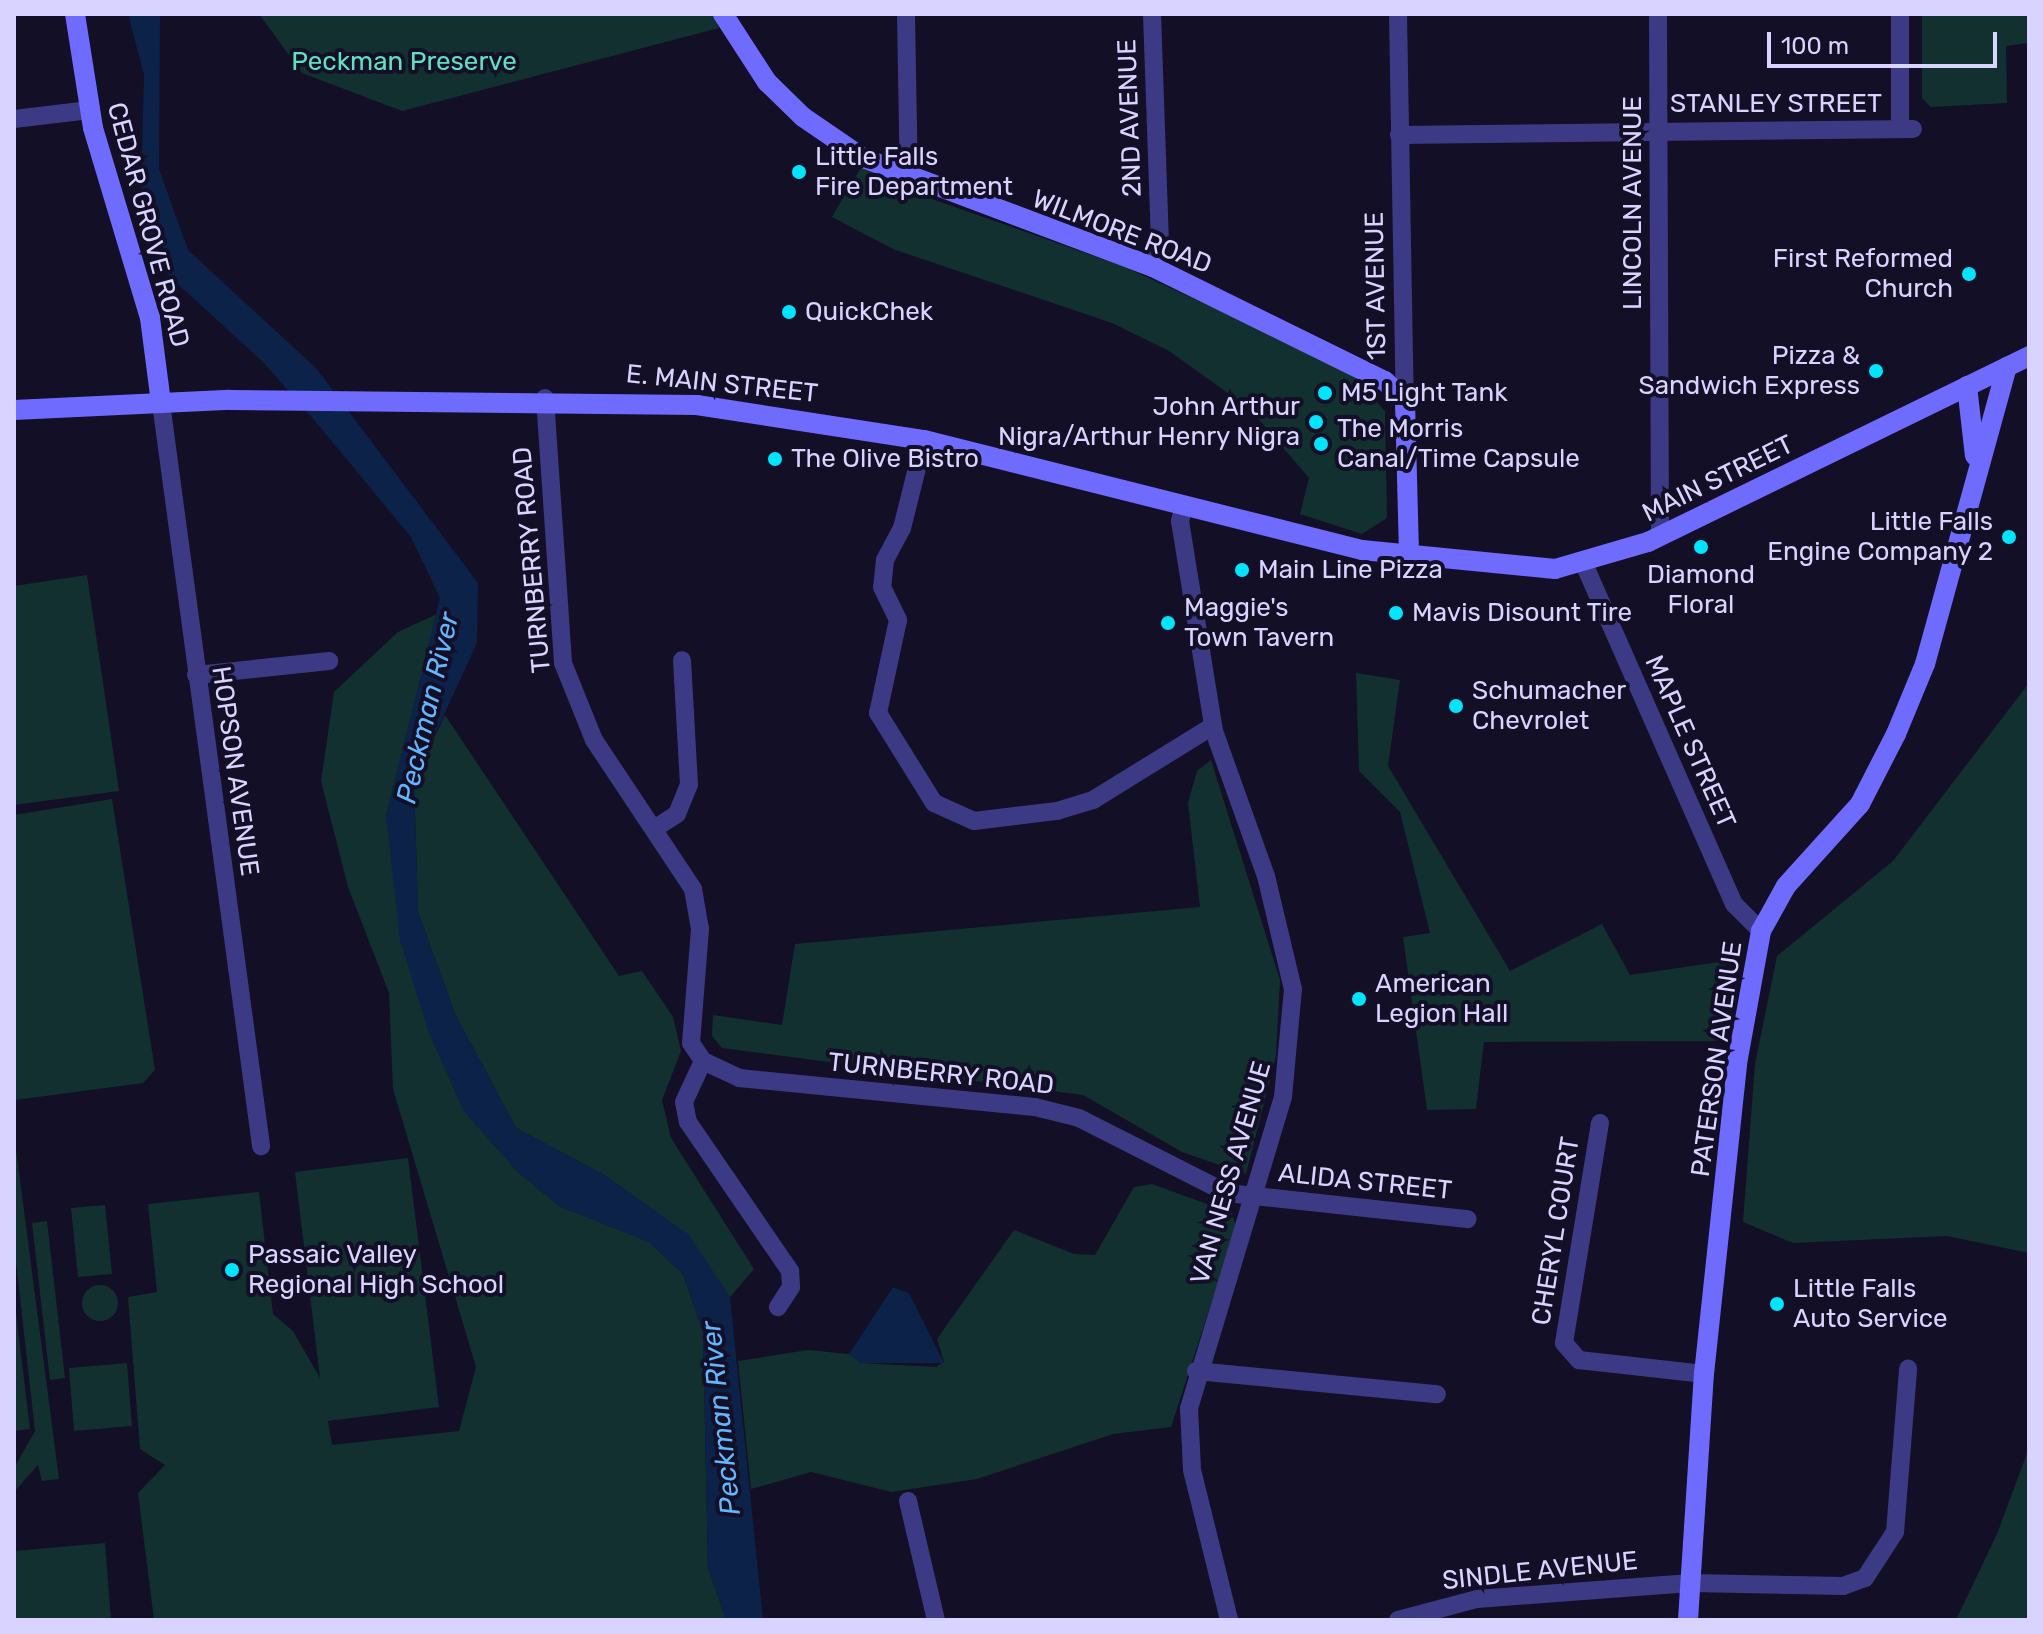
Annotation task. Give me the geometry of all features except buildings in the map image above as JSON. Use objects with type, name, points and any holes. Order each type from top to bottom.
[{"type":"main road","name":"CEDAR GROVE ROAD","points":[[75,14],[89,110],[150,318],[161,403]]},
{"type":"main road","name":"WILMORE ROAD","points":[[723,14],[737,44],[803,117],[909,180],[1153,267],[1369,369],[1405,401]]},
{"type":"main road","name":"MAIN STREET","points":[[1409,557],[1526,569],[1584,564],[1660,536],[2029,356]]},
{"type":"main road","name":"PATERSON AVENUE","points":[[1688,1620],[1704,1374],[1738,1058],[1761,931],[1786,886],[1860,804],[1896,734],[1928,651],[1975,464],[2007,367]]},
{"type":"main road","name":"PATERSON AVENUE","points":[[1967,386],[1975,464]]},
{"type":"main road","name":"E. MAIN STREET","points":[[14,410],[275,400],[545,398],[697,405],[924,440],[1184,506],[1409,557]]},
{"type":"main road","name":"1ST AVENUE","points":[[1405,401],[1409,557]]},
{"type":"street","points":[[906,14],[909,180]]},
{"type":"street","name":"2ND AVENUE","points":[[1152,14],[1160,248],[1153,267]]},
{"type":"street","name":"1ST AVENUE","points":[[1398,14],[1405,401]]},
{"type":"street","name":"LINCOLN AVENUE","points":[[1658,14],[1660,536]]},
{"type":"street","name":"STANLEY STREET","points":[[1399,135],[1906,129],[1900,14]]},
{"type":"street","points":[[14,119],[89,110]]},
{"type":"street","name":"TURNBERRY ROAD","points":[[545,398],[563,663],[594,740],[685,868],[698,909],[691,1043],[703,1061],[739,1078],[1035,1107],[1079,1118],[1170,1170],[1257,1197]]},
{"type":"street","name":"HOPSON AVENUE","points":[[161,403],[261,1146]]},
{"type":"street","points":[[924,440],[902,528],[885,560],[882,587],[898,620],[878,713],[934,803],[974,821],[1057,811],[1093,800],[1213,726]]},
{"type":"street","name":"VAN NESS AVENUE","points":[[1184,506],[1180,521],[1213,726],[1266,876],[1293,989],[1291,1058],[1257,1197],[1196,1371],[1187,1436],[1229,1620]]},
{"type":"street","name":"MAPLE STREET","points":[[1584,564],[1734,904],[1761,931]]},
{"type":"street","points":[[657,827],[677,814],[689,785],[682,660]]},
{"type":"street","points":[[196,675],[329,661]]},
{"type":"street","points":[[703,1061],[684,1102],[688,1122],[790,1271],[791,1287],[778,1307]]},
{"type":"street","name":"CHERYL COURT","points":[[1600,1123],[1564,1343],[1589,1362],[1704,1374]]},
{"type":"street","name":"ALIDA STREET","points":[[1257,1197],[1468,1219]]},
{"type":"street","name":"SINDLE AVENUE","points":[[1398,1620],[1451,1602],[1690,1583],[1843,1586],[1865,1578],[1895,1532],[1908,1369]]},
{"type":"street","points":[[1196,1371],[1437,1394]]},
{"type":"street","points":[[908,1501],[936,1620]]},
{"type":"green space","name":"Peckman Preserve","points":[[259,14],[714,14],[719,28],[402,111],[302,73]]},
{"type":"green space","points":[[1922,14],[2028,14],[2029,43],[2006,46],[2007,103],[1931,107],[1922,98]]},
{"type":"green space","points":[[862,166],[915,193],[1125,267],[1348,370],[1385,411],[1387,518],[1362,534],[1300,514],[1309,478],[1249,408],[1169,351],[1112,323],[893,249],[832,217]]},
{"type":"green space","points":[[87,575],[119,791],[14,805],[14,586]]},
{"type":"green space","points":[[437,614],[386,816],[428,1030],[464,1111],[518,1172],[559,1206],[649,1242],[683,1274],[703,1332],[708,1567],[726,1620],[154,1620],[138,1493],[165,1465],[140,1449],[128,1297],[157,1292],[148,1204],[259,1192],[273,1314],[293,1331],[320,1378],[295,1172],[408,1158],[439,1407],[328,1421],[332,1445],[459,1431],[476,1367],[393,1089],[389,993],[348,887],[321,781],[334,692],[398,632]]},
{"type":"green space","points":[[1356,673],[1400,680],[1388,766],[1510,971],[1602,924],[1630,975],[1726,961],[1719,1041],[1484,1042],[1476,1109],[1427,1110],[1403,937],[1430,933],[1400,812],[1359,771]]},
{"type":"green space","points":[[2029,683],[2029,1253],[1947,1236],[1793,1243],[1743,1222],[1755,1064],[1777,956],[1893,861]]},
{"type":"green space","points":[[445,715],[619,976],[642,971],[673,1017],[681,1051],[662,1100],[671,1138],[754,1269],[730,1297],[688,1235],[606,1176],[516,1128],[455,1014],[418,912],[414,780]]},
{"type":"green space","points":[[1211,760],[1280,980],[1276,1056],[1246,1174],[1182,1152],[1083,1095],[722,1048],[712,1036],[713,1015],[782,1025],[795,944],[1200,907],[1188,803],[1197,771]]},
{"type":"green space","points":[[112,799],[155,1070],[143,1083],[15,1100],[14,815]]},
{"type":"green space","points":[[14,1134],[59,1479],[42,1481],[38,1465],[14,1492],[14,1468],[35,1431],[14,1244]]},
{"type":"green space","points":[[1152,1184],[1232,1213],[1236,1227],[1171,1427],[1113,1434],[977,1479],[891,1492],[811,1472],[751,1489],[738,1361],[808,1350],[849,1354],[861,1363],[936,1367],[944,1362],[937,1339],[1014,1230],[1074,1254],[1095,1255],[1134,1187]]},
{"type":"green space","points":[[105,1205],[112,1274],[78,1277],[71,1208]]},
{"type":"green space","points":[[47,1221],[65,1378],[50,1380],[32,1223]]},
{"type":"green space","points":[[100,1285],[112,1291],[118,1303],[112,1315],[100,1321],[88,1315],[82,1303],[88,1291]]},
{"type":"green space","points":[[14,1296],[30,1429],[14,1431]]},
{"type":"green space","points":[[127,1363],[132,1426],[74,1431],[69,1368]]},
{"type":"green space","points":[[2029,1448],[2029,1620],[1956,1620],[1997,1534]]},
{"type":"green space","points":[[105,1543],[111,1620],[14,1620],[14,1551]]},
{"type":"water","name":"Peckman River","points":[[128,14],[160,14],[159,169],[188,250],[316,368],[478,583],[477,643],[414,780],[418,912],[455,1014],[516,1128],[606,1176],[689,1235],[730,1297],[763,1620],[726,1620],[708,1567],[703,1332],[683,1274],[649,1242],[559,1206],[518,1172],[464,1111],[428,1030],[400,940],[386,816],[440,598],[411,537],[320,427],[264,363],[156,264],[140,227],[144,75]]},
{"type":"water","points":[[893,1287],[909,1293],[944,1363],[861,1363],[849,1354]]},
{"type":"place","name":"Little Falls Fire Department","points":[[799,172]]},
{"type":"place","name":"First Reformed Church","points":[[1969,274]]},
{"type":"place","name":"QuickChek","points":[[789,312]]},
{"type":"place","name":"Pizza & Sandwich Express","points":[[1876,371]]},
{"type":"place","name":"M5 Light Tank","points":[[1325,393]]},
{"type":"place","name":"John Arthur Nigra/Arthur Henry Nigra","points":[[1316,422]]},
{"type":"place","name":"The Morris Canal/Time Capsule","points":[[1321,444]]},
{"type":"place","name":"The Olive Bistro","points":[[775,459]]},
{"type":"place","name":"Little Falls Engine Company 2","points":[[2009,537]]},
{"type":"place","name":"Diamond Floral","points":[[1701,547]]},
{"type":"place","name":"Main Line Pizza","points":[[1242,570]]},
{"type":"place","name":"Mavis Disount Tire","points":[[1396,613]]},
{"type":"place","name":"Maggie's Town Tavern","points":[[1168,623]]},
{"type":"place","name":"Schumacher Chevrolet","points":[[1456,706]]},
{"type":"place","name":"American Legion Hall","points":[[1359,999]]},
{"type":"place","name":"Passaic Valley Regional High School","points":[[232,1270]]},
{"type":"place","name":"Little Falls Auto Service","points":[[1777,1304]]}]
